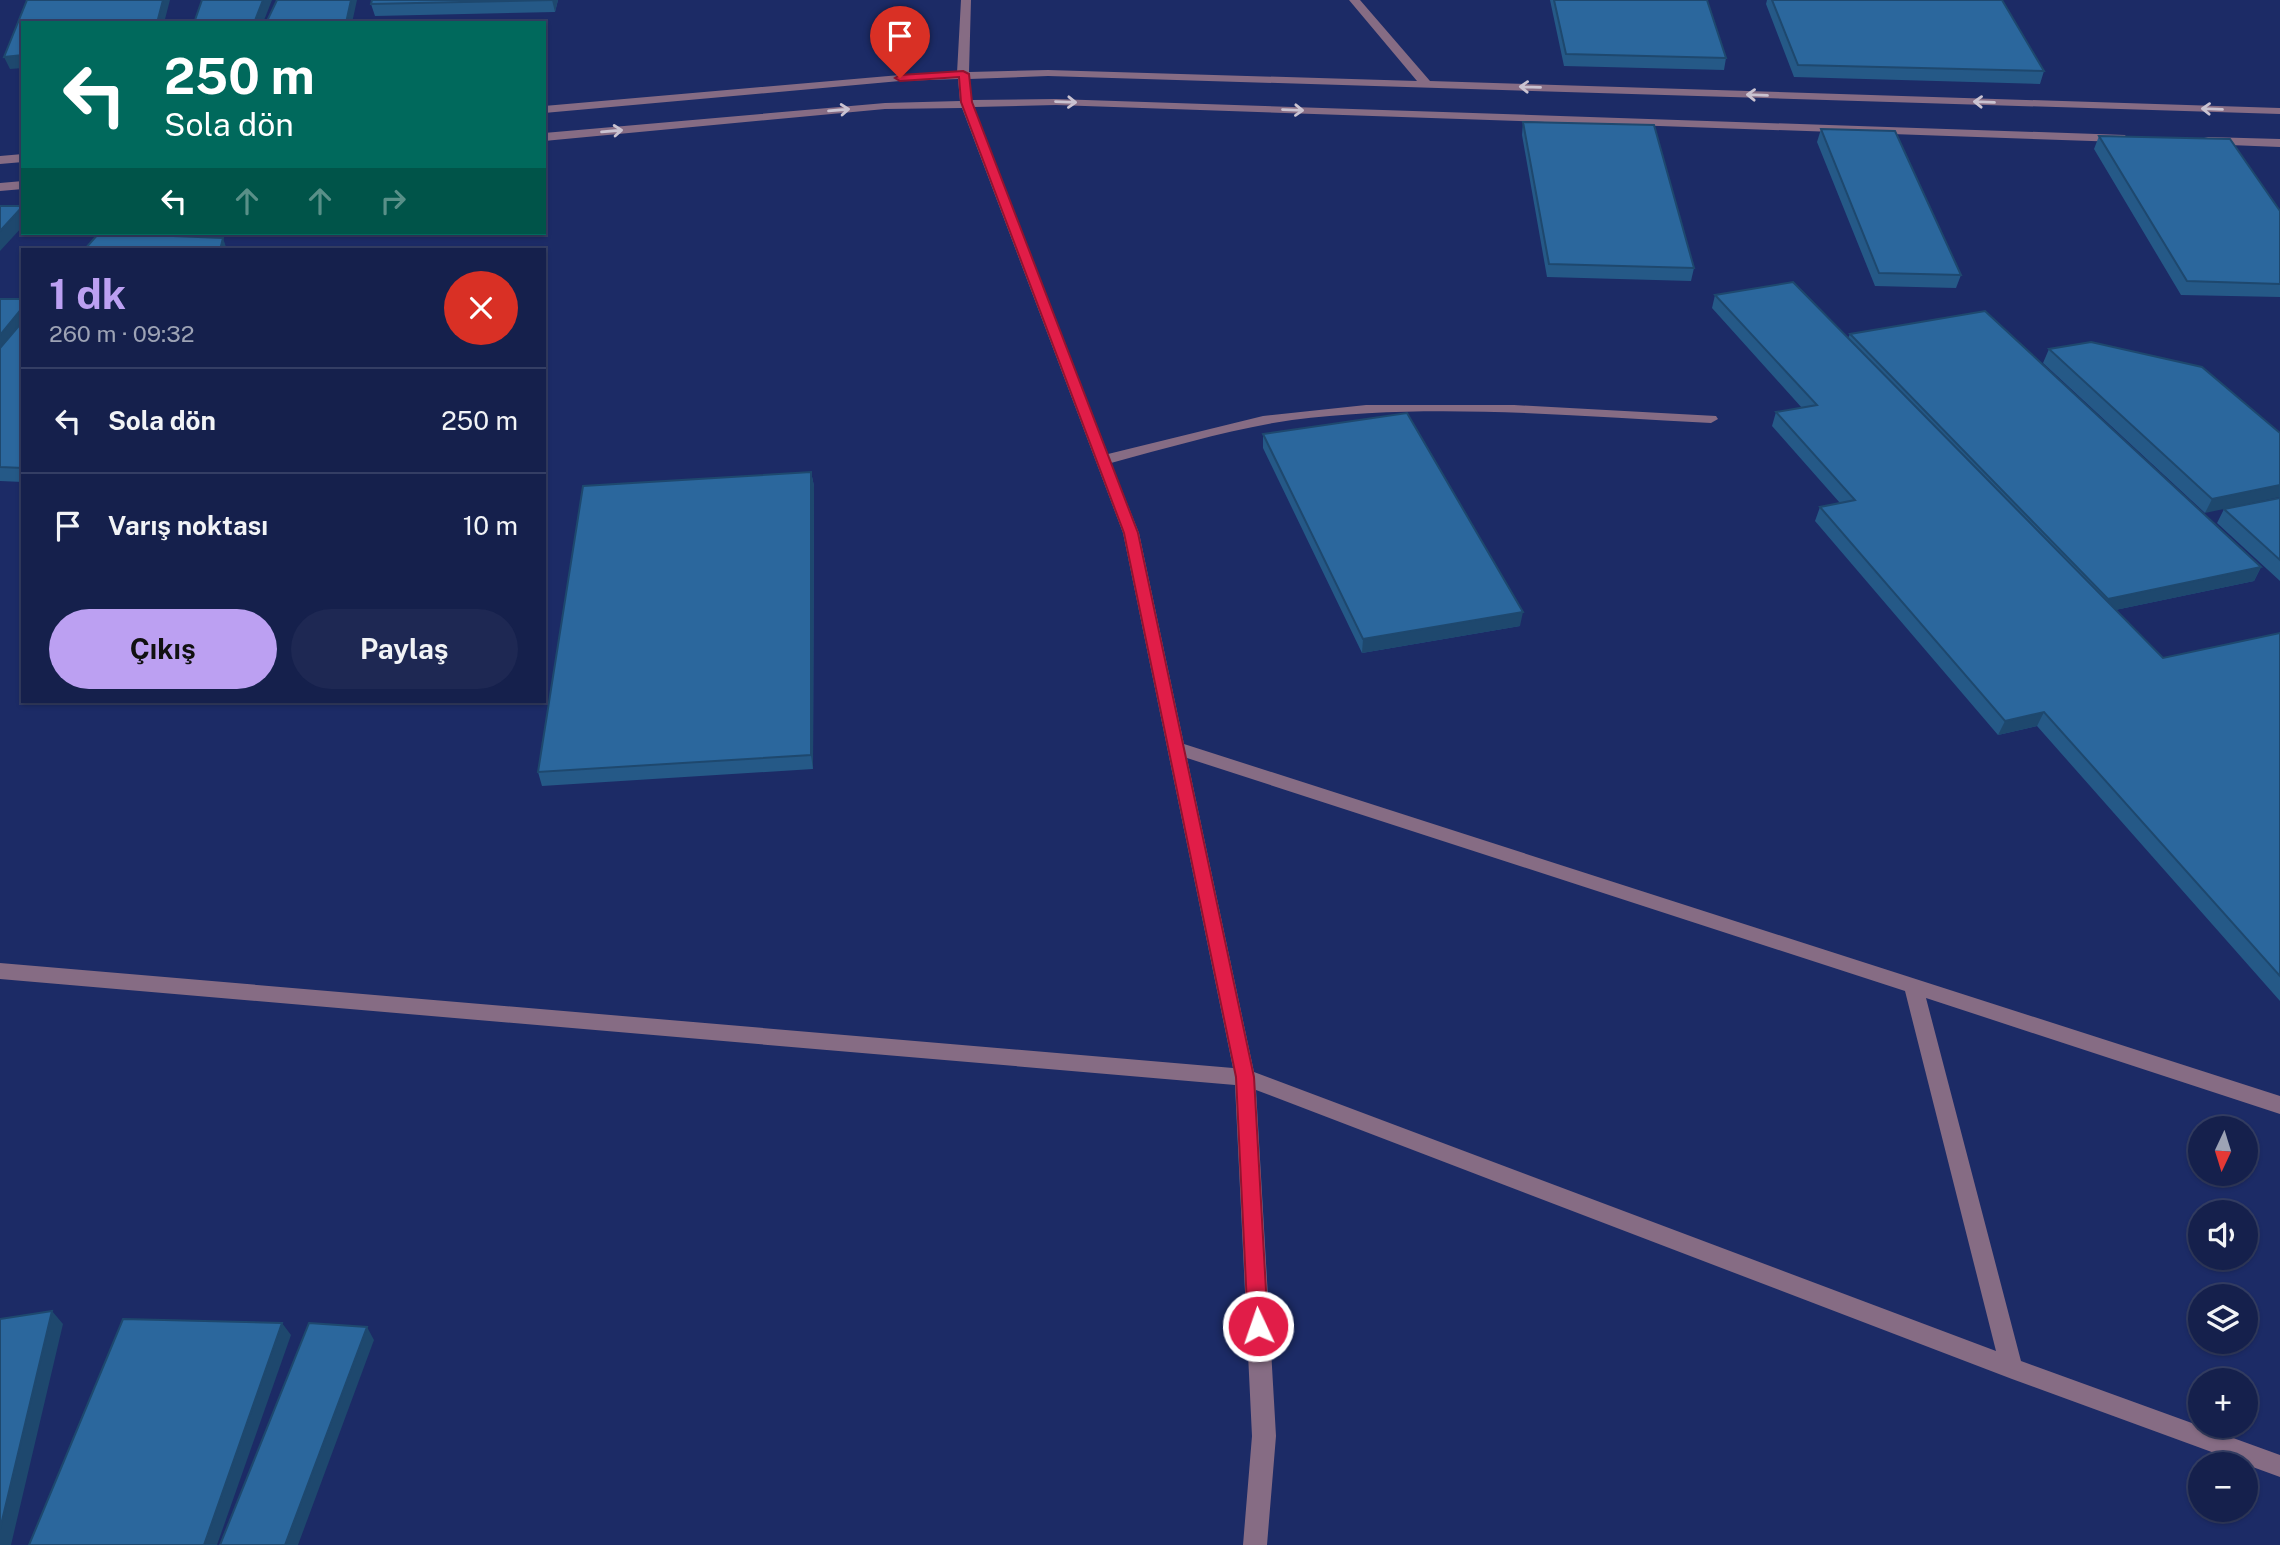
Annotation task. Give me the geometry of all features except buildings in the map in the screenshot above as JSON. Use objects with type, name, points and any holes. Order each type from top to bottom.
[{"type":"street","points":[[966,0],[963,74],[966,102],[1131,533],[1245,1077],[1264,1436],[1255,1545]]},
{"type":"street","points":[[1354,0],[1426,84]]},
{"type":"street","points":[[546,110],[963,74],[1048,73],[2280,111]]},
{"type":"street","points":[[546,137],[886,106],[966,102],[1070,102],[2141,138]]},
{"type":"street","points":[[2197,140],[2280,143]]},
{"type":"street","points":[[0,160],[21,158]]},
{"type":"street","points":[[0,187],[21,185]]},
{"type":"street","points":[[1104,460],[1276,419],[1366,410],[1531,411],[1711,419]]},
{"type":"street","points":[[1176,748],[2280,1105]]},
{"type":"street","points":[[0,971],[1245,1077],[2012,1368],[2280,1466]]},
{"type":"street","points":[[1913,986],[2012,1368]]},
{"type":"route","points":[[900,78],[963,74],[966,102],[1131,533],[1245,1077],[1258,1326]]}]
